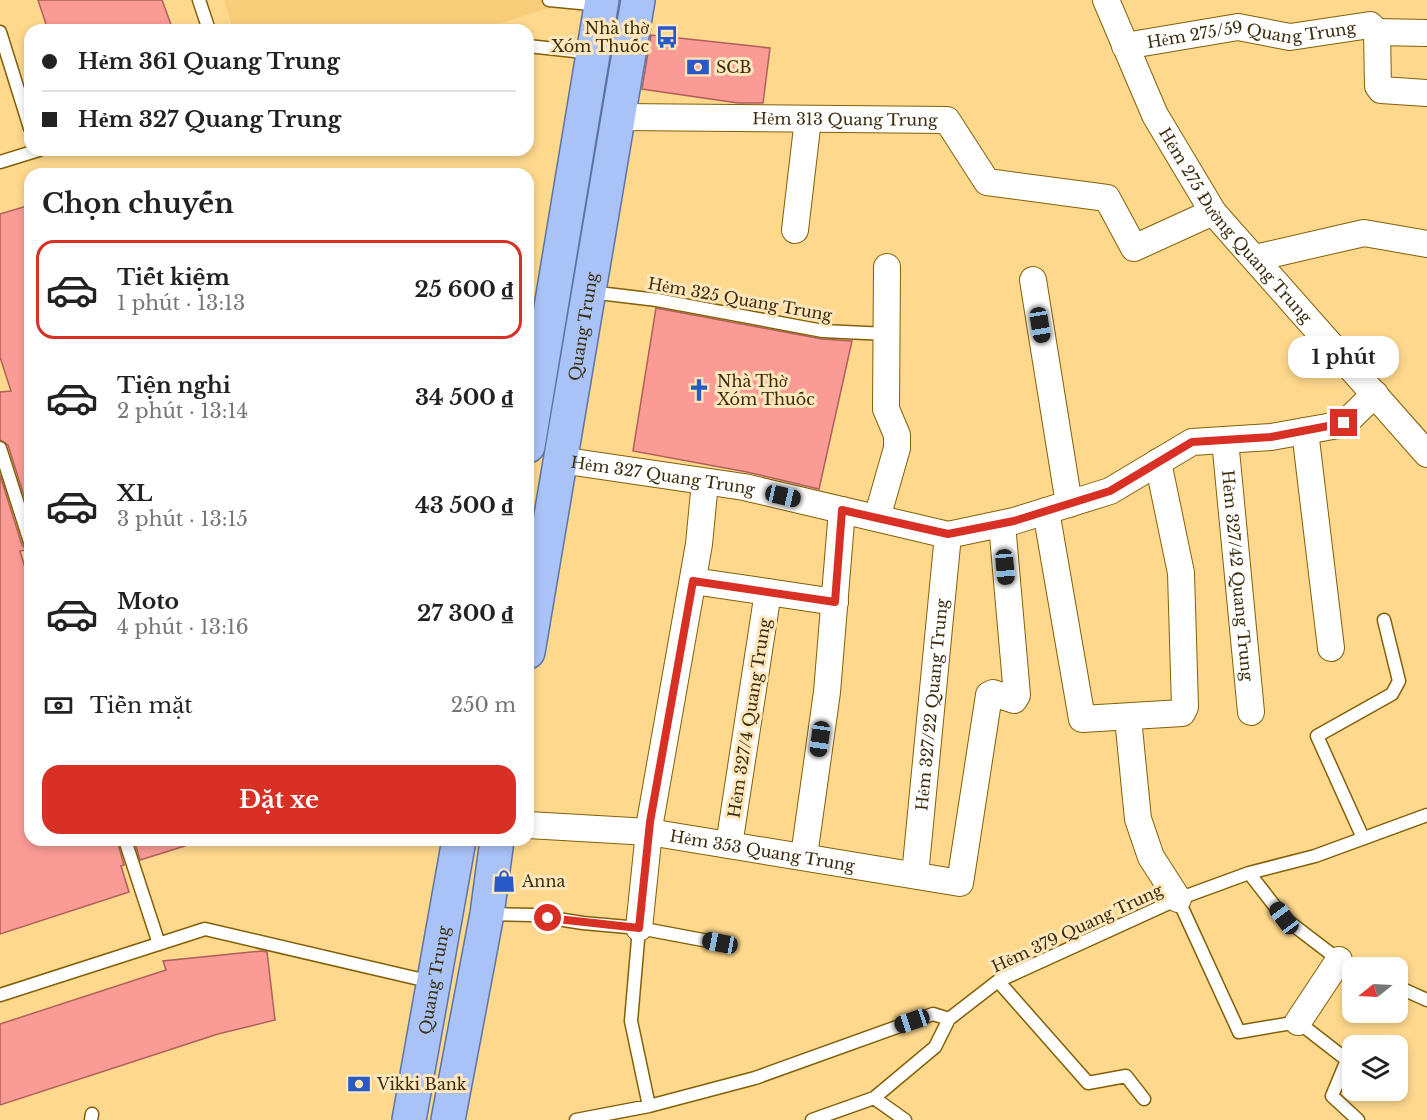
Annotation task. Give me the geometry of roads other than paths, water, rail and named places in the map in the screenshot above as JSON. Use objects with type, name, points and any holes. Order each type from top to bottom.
[{"type":"main road","points":[[602,2],[638,3]]},
{"type":"main road","name":"Quang Trung","points":[[534,410],[602,2]]},
{"type":"main road","name":"Quang Trung","points":[[534,616],[638,3]]},
{"type":"main road","name":"Quang Trung","points":[[410,1120],[458,846]]},
{"type":"main road","points":[[448,1120],[487,914],[496,846]]},
{"type":"street","name":"Hẻm 275 Đường Quang Trung","points":[[1106,0],[1155,115],[1213,212],[1427,454]]},
{"type":"street","name":"Hẻm 275/59 Quang Trung","points":[[1125,46],[1238,27],[1290,37],[1370,25],[1377,32],[1378,86],[1381,90],[1427,93]]},
{"type":"street","points":[[1377,32],[1427,33]]},
{"type":"street","name":"Hẻm 313 Quang Trung","points":[[620,117],[947,120],[987,182],[1107,198],[1134,248],[1213,212]]},
{"type":"street","points":[[795,230],[808,120]]},
{"type":"street","points":[[1255,258],[1364,233],[1427,244]]},
{"type":"street","points":[[877,518],[897,448],[897,435],[886,409],[887,267]]},
{"type":"street","points":[[1033,280],[1082,719],[1176,715],[1182,713],[1185,707],[1181,573],[1158,462]]},
{"type":"street","name":"Hẻm 327 Quang Trung","points":[[560,460],[744,487],[948,534],[1002,524],[1110,491],[1192,442],[1271,437],[1344,423],[1375,394]]},
{"type":"street","points":[[1305,430],[1331,648]]},
{"type":"street","name":"Hẻm 327/42 Quang Trung","points":[[1225,440],[1251,712]]},
{"type":"street","points":[[639,928],[649,832],[699,544],[705,482]]},
{"type":"street","points":[[804,856],[827,692],[842,510]]},
{"type":"street","name":"Hẻm 353 Quang Trung","points":[[534,825],[649,832],[960,883],[989,695],[993,693],[1014,700],[1017,696],[1002,524]]},
{"type":"street","name":"Hẻm 327/22 Quang Trung","points":[[915,875],[948,534]]},
{"type":"street","points":[[693,581],[835,602]]},
{"type":"street","name":"Hẻm 327/4 Quang Trung","points":[[729,845],[768,592]]},
{"type":"street","points":[[1128,718],[1138,819],[1151,857],[1178,899]]},
{"type":"street","points":[[1298,1022],[1342,970]]},
{"type":"lane","points":[[199,0],[207,24]]},
{"type":"lane","points":[[549,0],[602,2]]},
{"type":"lane","points":[[0,32],[24,109]]},
{"type":"lane","points":[[534,47],[594,54]]},
{"type":"lane","points":[[0,162],[24,154]]},
{"type":"lane","name":"Hẻm 325 Quang Trung","points":[[589,291],[657,300],[823,331],[886,334]]},
{"type":"lane","points":[[0,448],[24,523]]},
{"type":"lane","points":[[1363,838],[1317,736],[1392,694],[1396,688],[1399,681],[1384,620]]},
{"type":"lane","name":"Hẻm 379 Quang Trung","points":[[949,1019],[999,981],[1178,899],[1249,873],[1315,856],[1427,815]]},
{"type":"lane","points":[[127,846],[159,944]]},
{"type":"lane","points":[[1249,873],[1284,918],[1342,960]]},
{"type":"lane","points":[[1178,899],[1239,1032],[1298,1022],[1347,1060],[1332,1096],[1358,1120]]},
{"type":"lane","points":[[487,914],[532,915],[639,928],[720,943]]},
{"type":"lane","points":[[639,928],[632,1022],[649,1106]]},
{"type":"lane","points":[[0,995],[205,929],[434,982]]},
{"type":"lane","points":[[999,981],[1088,1083],[1126,1076],[1144,1099]]},
{"type":"lane","points":[[1408,991],[1427,1000]]},
{"type":"lane","points":[[576,1120],[649,1106],[756,1078],[933,1014],[949,1019],[935,1047],[874,1098],[812,1120]]},
{"type":"lane","points":[[874,1098],[906,1120]]},
{"type":"place","name":"Nhà thờ Xóm Thuốc","points":[[667,37]]},
{"type":"place","name":"SCB","points":[[698,67]]},
{"type":"place","name":"Nhà Thờ Xóm Thuốc","points":[[699,390]]},
{"type":"place","name":"Anna","points":[[504,881]]},
{"type":"place","name":"Vikki Bank","points":[[359,1084]]}]
